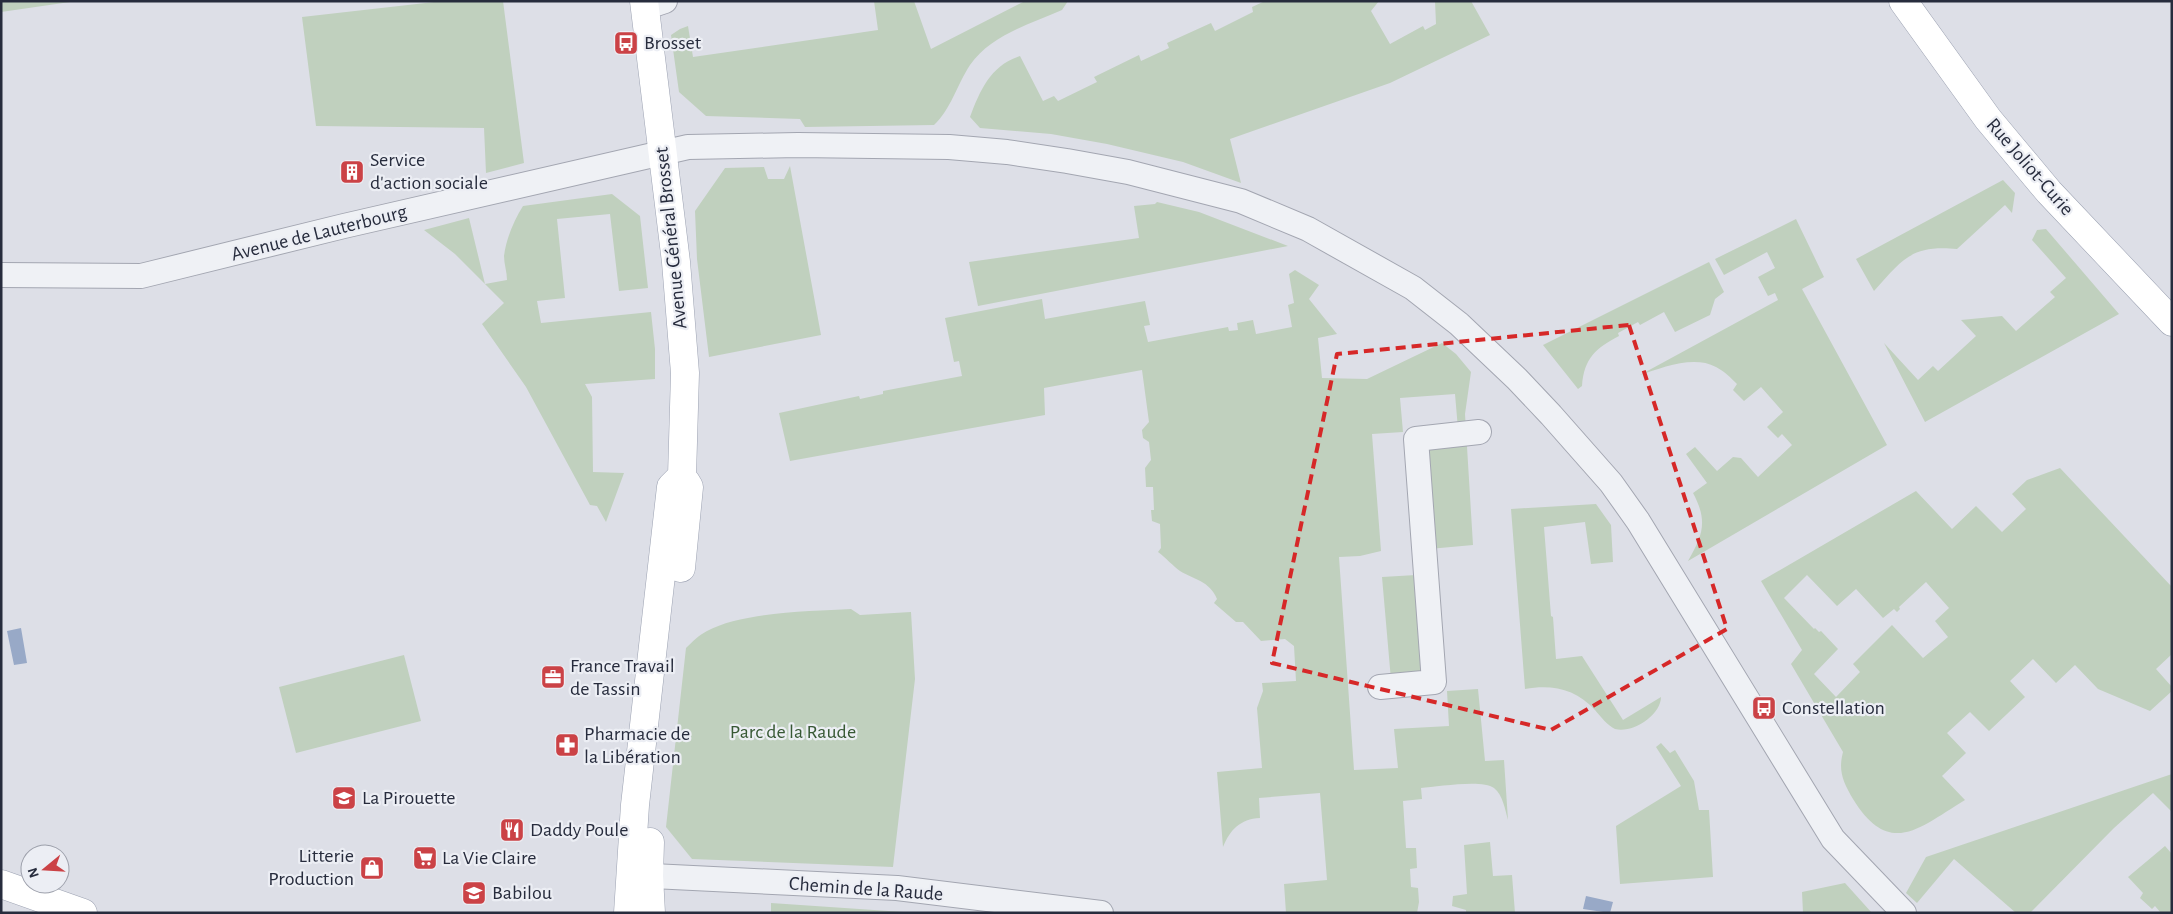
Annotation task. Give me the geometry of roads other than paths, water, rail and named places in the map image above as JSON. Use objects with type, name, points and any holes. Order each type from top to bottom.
[{"type":"main road","name":"Rue Joliot-Curie","points":[[1903,1],[2000,134],[2049,192],[2172,322]]},
{"type":"main road","name":"Avenue Général Brosset","points":[[651,3],[662,152],[676,262],[685,373],[682,476],[671,487],[635,805],[639,875],[651,913]]},
{"type":"main road","name":"Avenue Général Brosset","points":[[628,913],[639,875]]},
{"type":"main road","points":[[1,884],[83,913]]},
{"type":"main road","points":[[1,900],[35,913]]},
{"type":"street","name":"Avenue de Lauterbourg","points":[[1,275],[141,276],[688,147],[798,145],[949,148],[1007,152],[1128,172],[1241,201],[1279,215],[1326,239],[1412,288],[1459,324],[1551,414],[1610,483],[1651,542],[1832,839],[1904,913]]},
{"type":"street","points":[[1380,687],[1434,682],[1416,439],[1479,432]]},
{"type":"street","name":"Chemin de la Raude","points":[[639,875],[897,888],[1101,913]]},
{"type":"water","points":[[21,628],[27,663],[14,665],[7,631]]},
{"type":"water","points":[[1586,896],[1613,902],[1610,913],[1583,909]]},
{"type":"place","name":"Brosset","points":[[626,43]]},
{"type":"place","name":"Service d'action sociale","points":[[352,172]]},
{"type":"place","name":"France Travail de Tassin","points":[[553,677]]},
{"type":"place","name":"Constellation","points":[[1764,708]]},
{"type":"place","name":"Pharmacie de la Libération","points":[[567,745]]},
{"type":"place","name":"La Pirouette","points":[[344,798]]},
{"type":"place","name":"Daddy Poule","points":[[512,830]]},
{"type":"place","name":"La Vie Claire","points":[[425,858]]},
{"type":"place","name":"Litterie Production","points":[[372,868]]},
{"type":"place","name":"Babilou","points":[[474,893]]},
{"type":"park label","name":"Parc de la Raude","points":[[793,732]]}]
